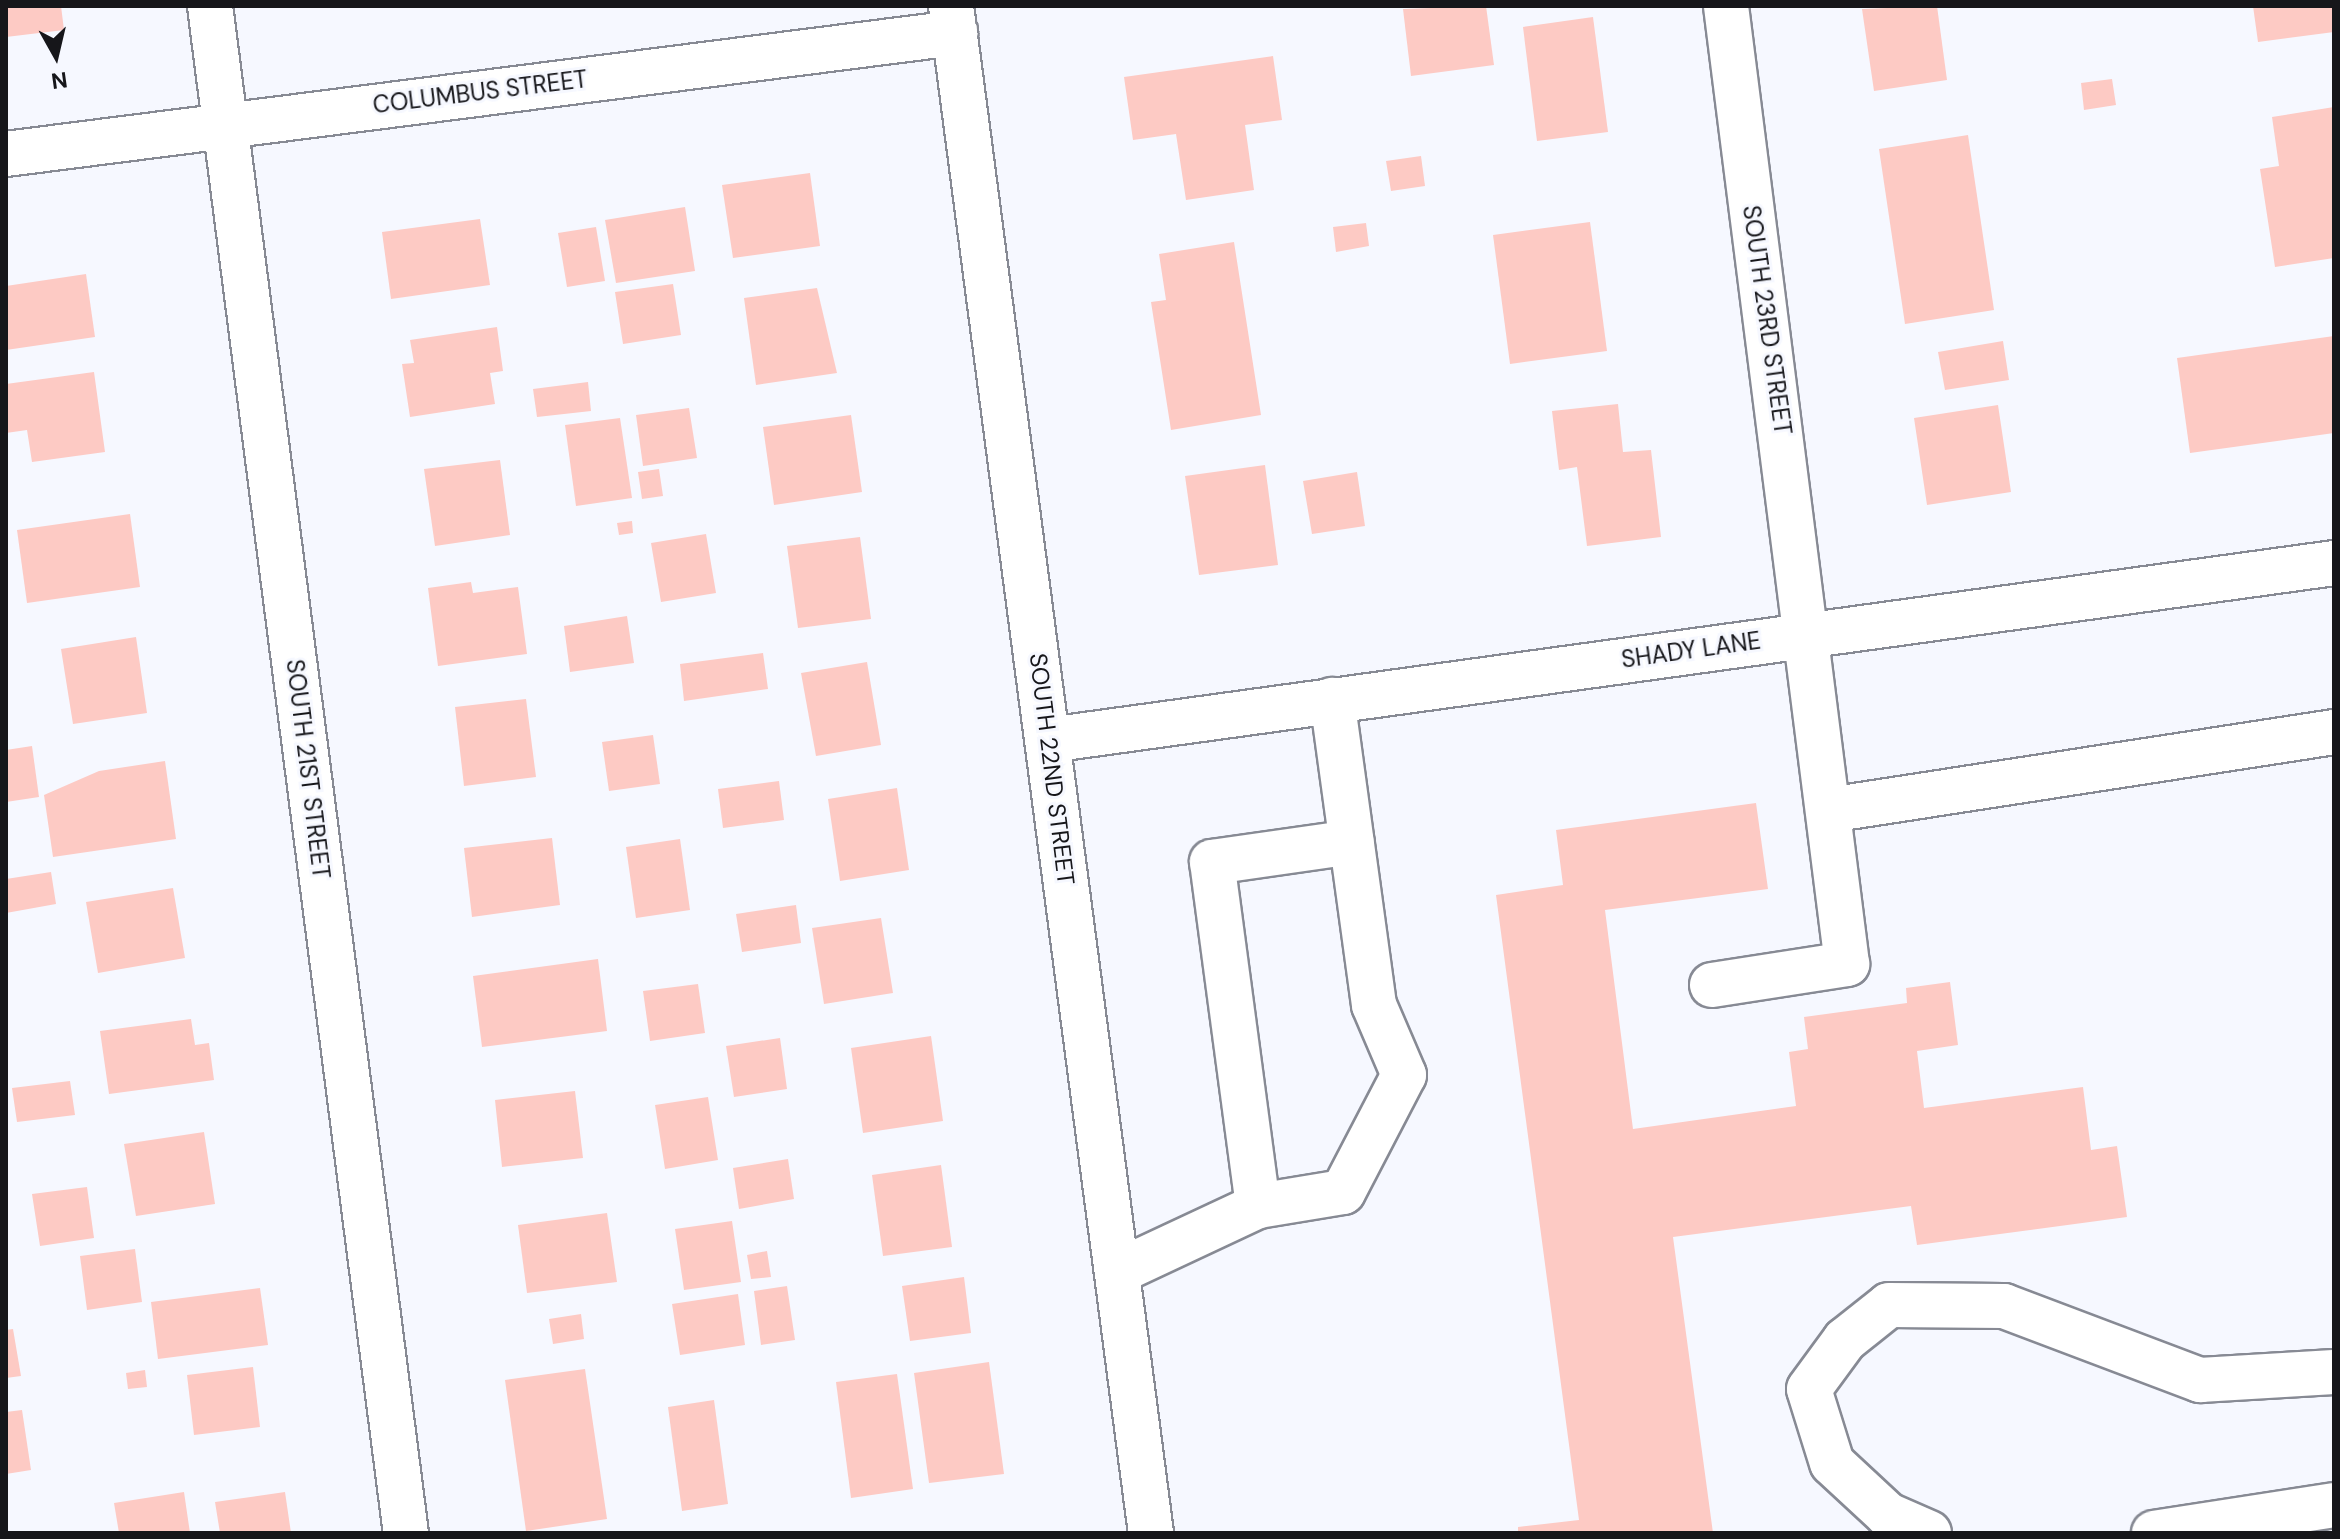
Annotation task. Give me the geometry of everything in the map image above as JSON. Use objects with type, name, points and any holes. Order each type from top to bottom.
[{"type":"street","name":"SOUTH 21ST STREET","points":[[210,6],[406,1533]]},
{"type":"street","name":"SOUTH 23RD STREET","points":[[1712,985],[1847,964],[1808,634],[1726,6]]},
{"type":"street","name":"COLUMBUS STREET","points":[[6,154],[953,19]]},
{"type":"street","name":"SOUTH 22ND STREET","points":[[953,19],[1151,1533]]},
{"type":"street","name":"SHADY LANE","points":[[1049,740],[2334,563]]},
{"type":"street","points":[[1117,1272],[1258,1206],[1343,1192],[1404,1075],[1374,1005],[1332,700]]},
{"type":"street","points":[[1829,810],[2334,732]]},
{"type":"street","points":[[1258,1206],[1212,862],[1352,842]]},
{"type":"street","points":[[1929,1533],[1888,1515],[1832,1463],[1809,1389],[1845,1340],[1889,1305],[2004,1306],[2200,1380],[2334,1372]]},
{"type":"street","points":[[2154,1533],[2334,1505]]},
{"type":"building","points":[[6,6],[61,6],[64,30],[6,37]]},
{"type":"building","points":[[1486,6],[1494,65],[1411,76],[1403,9]]},
{"type":"building","points":[[1937,6],[1947,80],[1874,91],[1862,9]]},
{"type":"building","points":[[2253,6],[2333,6],[2334,32],[2258,42]]},
{"type":"building","points":[[1593,17],[1608,132],[1537,141],[1523,27]]},
{"type":"building","points":[[1273,56],[1282,120],[1245,125],[1254,190],[1186,200],[1176,134],[1133,140],[1124,77]]},
{"type":"building","points":[[2112,79],[2116,105],[2084,110],[2081,83]]},
{"type":"building","points":[[2334,107],[2334,258],[2275,267],[2260,169],[2279,166],[2272,117]]},
{"type":"building","points":[[1968,135],[1994,310],[1905,324],[1879,149]]},
{"type":"building","points":[[1421,156],[1425,186],[1391,191],[1386,161]]},
{"type":"building","points":[[810,173],[820,246],[733,258],[722,185]]},
{"type":"building","points":[[685,207],[695,271],[616,283],[605,220]]},
{"type":"building","points":[[480,219],[490,285],[391,299],[382,232]]},
{"type":"building","points":[[1590,222],[1607,351],[1510,364],[1493,235]]},
{"type":"building","points":[[1366,223],[1369,246],[1336,252],[1333,227]]},
{"type":"building","points":[[596,227],[605,281],[567,287],[558,233]]},
{"type":"building","points":[[1234,242],[1261,415],[1171,430],[1151,302],[1166,300],[1159,254]]},
{"type":"building","points":[[86,274],[95,337],[6,350],[6,286]]},
{"type":"building","points":[[673,284],[681,335],[623,344],[615,292]]},
{"type":"building","points":[[817,288],[837,373],[756,385],[744,298]]},
{"type":"building","points":[[497,327],[503,371],[490,373],[495,404],[410,417],[402,364],[414,363],[410,340]]},
{"type":"building","points":[[2334,336],[2334,433],[2190,453],[2177,358]]},
{"type":"building","points":[[2003,341],[2009,380],[1945,390],[1938,352]]},
{"type":"building","points":[[94,372],[105,452],[32,462],[27,430],[6,433],[6,384]]},
{"type":"building","points":[[588,382],[591,411],[537,417],[533,389]]},
{"type":"building","points":[[1618,404],[1623,452],[1651,450],[1661,537],[1587,546],[1577,467],[1559,470],[1552,411]]},
{"type":"building","points":[[1998,405],[2011,492],[1927,505],[1914,418]]},
{"type":"building","points":[[689,408],[697,458],[643,466],[636,415]]},
{"type":"building","points":[[851,415],[862,492],[774,505],[763,427]]},
{"type":"building","points":[[620,418],[632,498],[576,506],[565,425]]},
{"type":"building","points":[[500,460],[510,535],[435,546],[424,469]]},
{"type":"building","points":[[1265,465],[1278,565],[1199,575],[1185,476]]},
{"type":"building","points":[[659,469],[663,496],[642,499],[638,472]]},
{"type":"building","points":[[1357,472],[1365,526],[1312,534],[1303,481]]},
{"type":"building","points":[[130,514],[140,587],[27,603],[17,530]]},
{"type":"building","points":[[632,521],[633,533],[619,535],[617,523]]},
{"type":"building","points":[[706,534],[716,593],[661,602],[651,543]]},
{"type":"building","points":[[860,537],[871,619],[798,628],[787,546]]},
{"type":"building","points":[[471,582],[473,593],[518,587],[527,654],[438,666],[428,588]]},
{"type":"building","points":[[627,616],[634,663],[570,672],[564,626]]},
{"type":"building","points":[[136,637],[147,713],[73,724],[61,649]]},
{"type":"building","points":[[763,653],[768,689],[684,701],[680,664]]},
{"type":"building","points":[[867,662],[881,745],[816,756],[801,673]]},
{"type":"building","points":[[526,699],[536,777],[464,786],[455,707]]},
{"type":"building","points":[[653,735],[660,784],[609,791],[602,742]]},
{"type":"building","points":[[32,746],[39,797],[6,802],[6,750]]},
{"type":"building","points":[[165,761],[176,839],[53,857],[44,795],[99,771]]},
{"type":"building","points":[[779,781],[784,820],[723,828],[718,789]]},
{"type":"building","points":[[897,788],[909,870],[840,881],[828,799]]},
{"type":"building","points":[[1756,803],[1768,889],[1605,910],[1633,1129],[1796,1106],[1789,1052],[1808,1049],[1804,1017],[1907,1003],[1906,988],[1950,982],[1958,1045],[1917,1051],[1924,1108],[2083,1087],[2091,1150],[2117,1146],[2127,1217],[1917,1245],[1911,1206],[1673,1237],[1713,1533],[1518,1533],[1518,1527],[1579,1520],[1496,895],[1563,885],[1556,830]]},
{"type":"building","points":[[552,838],[560,905],[472,917],[464,848]]},
{"type":"building","points":[[680,839],[690,910],[636,918],[626,847]]},
{"type":"building","points":[[51,872],[56,904],[6,913],[6,879]]},
{"type":"building","points":[[173,888],[185,958],[98,973],[86,902]]},
{"type":"building","points":[[796,905],[801,943],[742,952],[736,914]]},
{"type":"building","points":[[881,918],[893,993],[824,1004],[812,928]]},
{"type":"building","points":[[598,959],[607,1031],[482,1047],[473,976]]},
{"type":"building","points":[[698,984],[705,1033],[650,1041],[643,991]]},
{"type":"building","points":[[191,1019],[195,1045],[209,1043],[214,1080],[109,1094],[100,1031]]},
{"type":"building","points":[[931,1036],[943,1121],[863,1133],[851,1048]]},
{"type":"building","points":[[780,1038],[787,1089],[734,1097],[726,1046]]},
{"type":"building","points":[[70,1081],[75,1115],[17,1122],[12,1088]]},
{"type":"building","points":[[575,1091],[583,1158],[502,1167],[495,1100]]},
{"type":"building","points":[[708,1097],[718,1160],[665,1169],[655,1105]]},
{"type":"building","points":[[204,1132],[215,1204],[136,1216],[124,1144]]},
{"type":"building","points":[[788,1159],[794,1199],[739,1209],[733,1168]]},
{"type":"building","points":[[941,1165],[952,1247],[883,1256],[872,1175]]},
{"type":"building","points":[[87,1187],[94,1238],[40,1246],[32,1194]]},
{"type":"building","points":[[607,1213],[617,1282],[527,1293],[518,1225]]},
{"type":"building","points":[[732,1221],[741,1282],[684,1290],[675,1229]]},
{"type":"building","points":[[135,1249],[142,1302],[87,1310],[80,1256]]},
{"type":"building","points":[[767,1251],[771,1277],[751,1279],[747,1255]]},
{"type":"building","points":[[964,1277],[971,1333],[910,1341],[902,1286]]},
{"type":"building","points":[[787,1286],[795,1340],[761,1345],[754,1291]]},
{"type":"building","points":[[260,1288],[268,1345],[158,1359],[151,1302]]},
{"type":"building","points":[[738,1294],[745,1345],[680,1355],[672,1304]]},
{"type":"building","points":[[581,1314],[584,1339],[553,1344],[549,1319]]},
{"type":"building","points":[[13,1329],[21,1376],[6,1378],[6,1330]]},
{"type":"building","points":[[989,1362],[1004,1474],[929,1483],[914,1373]]},
{"type":"building","points":[[253,1367],[260,1427],[194,1435],[187,1375]]},
{"type":"building","points":[[585,1369],[607,1519],[526,1531],[505,1380]]},
{"type":"building","points":[[145,1370],[147,1387],[128,1389],[126,1373]]},
{"type":"building","points":[[897,1374],[913,1489],[851,1498],[836,1382]]},
{"type":"building","points":[[714,1400],[728,1504],[682,1511],[668,1407]]},
{"type":"building","points":[[22,1410],[31,1470],[6,1474],[6,1412]]},
{"type":"building","points":[[184,1492],[190,1533],[119,1533],[114,1503]]},
{"type":"building","points":[[285,1492],[291,1533],[220,1533],[215,1502]]}]
